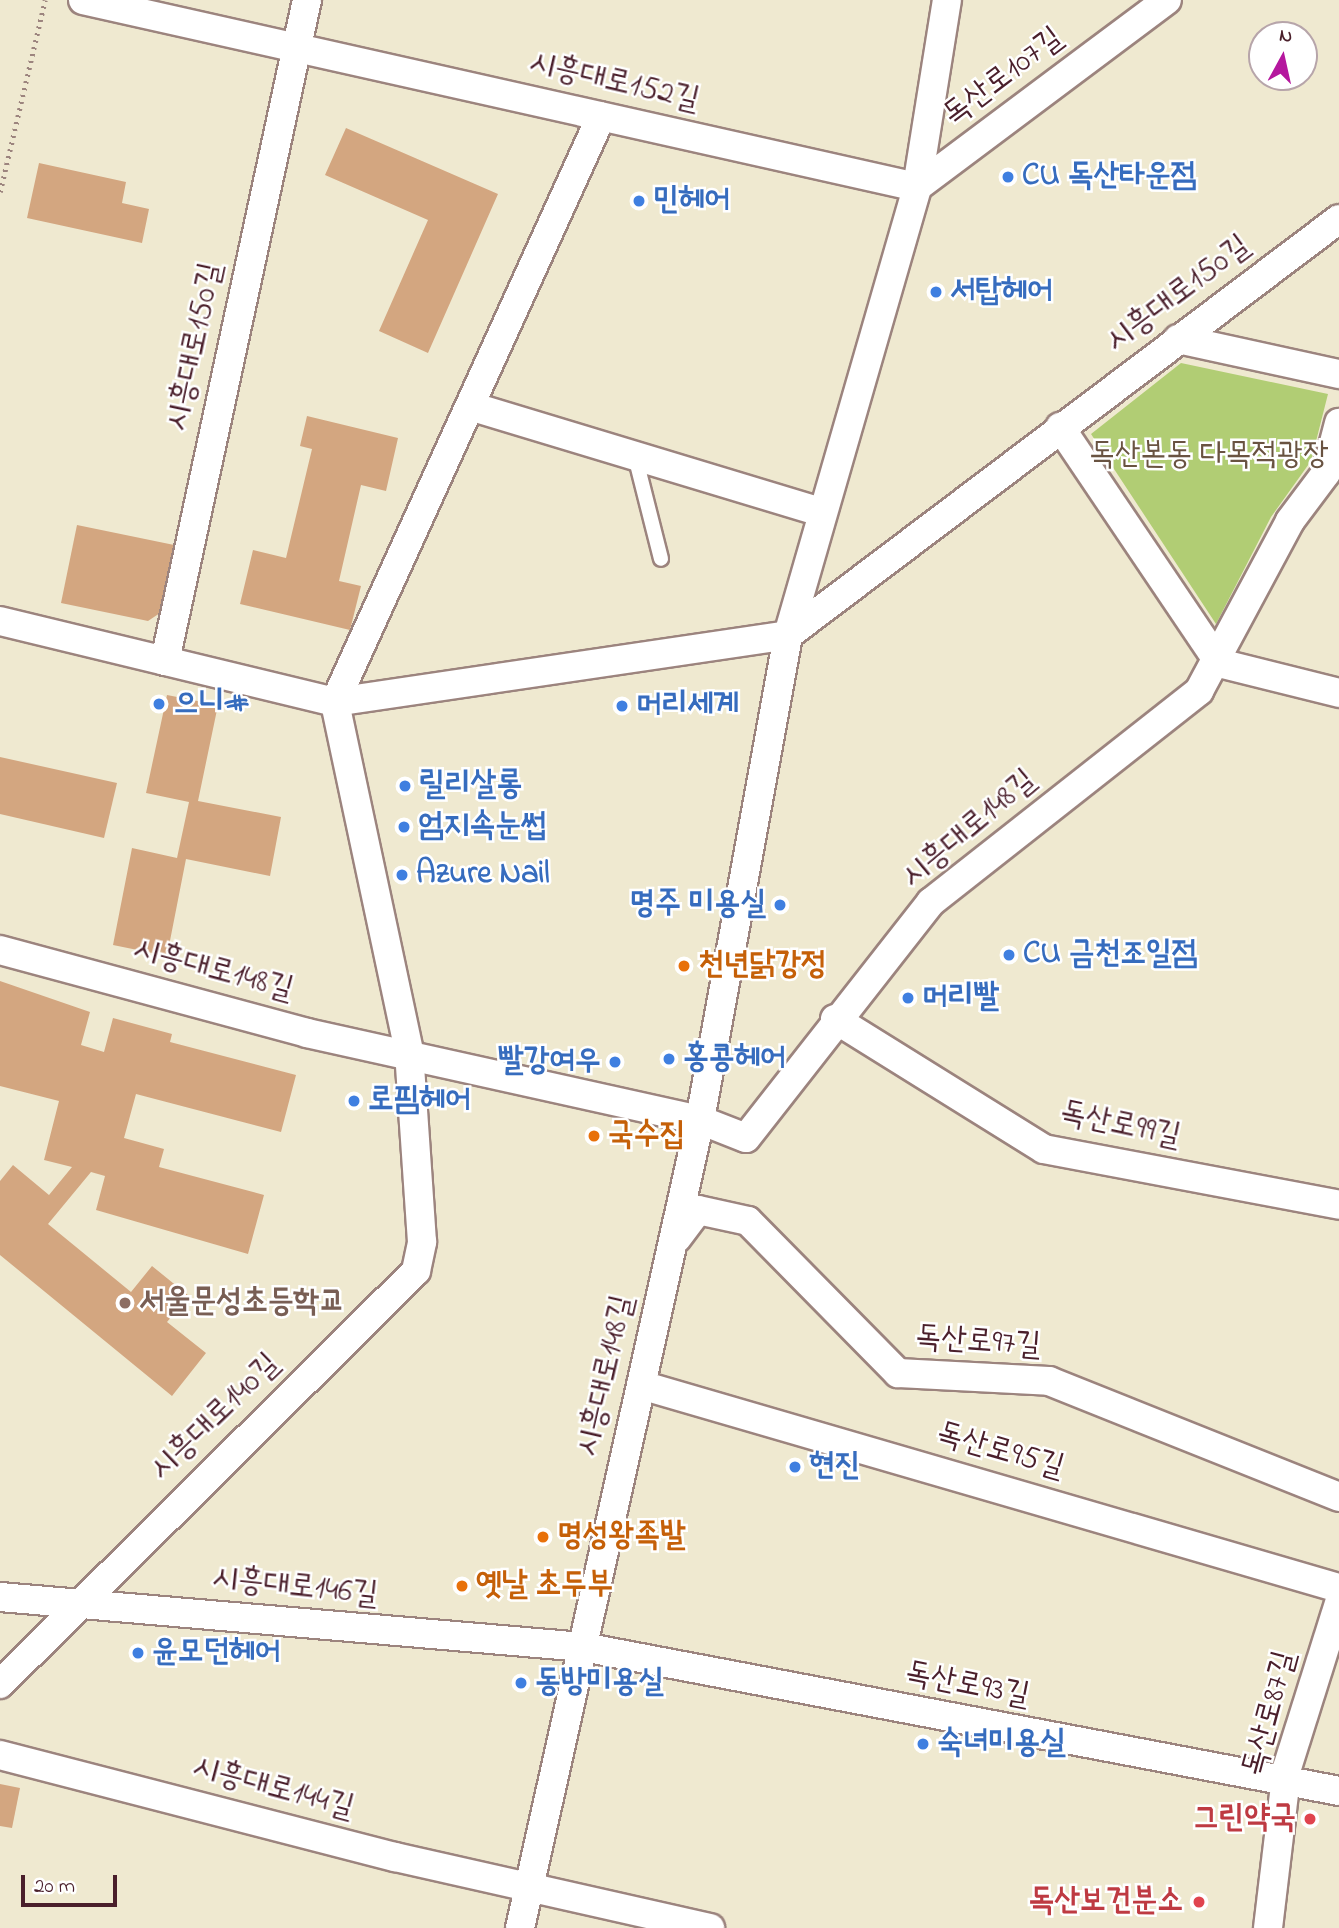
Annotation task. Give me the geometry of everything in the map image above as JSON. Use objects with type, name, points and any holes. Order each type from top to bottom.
[{"type":"street","name":"시흥대로152길","points":[[83,0],[917,187]]},
{"type":"street","points":[[295,48],[307,0]]},
{"type":"street","points":[[788,635],[820,512],[917,187],[947,0]]},
{"type":"street","name":"독산로107길","points":[[917,187],[1167,0]]},
{"type":"street","name":"시흥대로150길","points":[[165,662],[295,48]]},
{"type":"street","points":[[409,1051],[335,702],[601,117]]},
{"type":"street","name":"시흥대로150길","points":[[0,621],[335,702],[788,635],[1339,219]]},
{"type":"street","points":[[1178,339],[1339,374]]},
{"type":"street","points":[[470,406],[820,512]]},
{"type":"street","name":"시흥대로148길","points":[[0,950],[307,1033],[409,1051],[700,1120],[746,1138],[835,1019],[931,902],[1199,691],[1219,663],[1290,521],[1326,473],[1339,423]]},
{"type":"street","points":[[1060,428],[1219,663],[1339,693]]},
{"type":"street","name":"시흥대로148길","points":[[583,1647],[700,1120],[788,635]]},
{"type":"street","name":"독산로99길","points":[[835,1019],[1044,1149],[1339,1205]]},
{"type":"street","name":"시흥대로140길","points":[[0,1684],[78,1602],[416,1271],[422,1242],[409,1051]]},
{"type":"street","name":"독산로97길","points":[[672,1245],[698,1210],[748,1221],[898,1373],[1049,1381],[1339,1497]]},
{"type":"street","name":"독산로95길","points":[[641,1385],[1339,1588]]},
{"type":"street","name":"시흥대로146길","points":[[0,1597],[583,1647]]},
{"type":"street","name":"독산로87길","points":[[1268,1928],[1286,1781],[1339,1603]]},
{"type":"street","points":[[520,1928],[583,1647]]},
{"type":"street","name":"독산로93길","points":[[583,1647],[1339,1791]]},
{"type":"street","name":"시흥대로144길","points":[[0,1755],[529,1887],[710,1928]]},
{"type":"lane","points":[[635,456],[661,559]]},
{"type":"path","points":[[0,192],[45,0]]},
{"type":"green space","name":"독산본동 다목적광장","points":[[1181,363],[1328,394],[1311,461],[1271,517],[1216,624],[1091,434]]},
{"type":"building","points":[[346,128],[498,194],[428,353],[379,331],[428,220],[325,175]]},
{"type":"building","points":[[39,163],[126,182],[122,203],[149,209],[142,243],[27,218]]},
{"type":"building","points":[[307,416],[398,438],[386,491],[361,485],[339,581],[361,586],[350,630],[240,604],[253,550],[286,558],[312,449],[300,446]]},
{"type":"building","points":[[77,525],[179,546],[163,611],[148,621],[61,603]]},
{"type":"building","points":[[167,695],[218,705],[198,801],[281,817],[270,876],[186,859],[167,956],[113,945],[132,848],[177,858],[189,802],[146,793]]},
{"type":"building","points":[[0,757],[117,783],[104,838],[0,814]]},
{"type":"building","points":[[0,981],[90,1012],[81,1045],[104,1052],[113,1018],[172,1034],[170,1042],[296,1075],[281,1132],[136,1094],[124,1138],[164,1149],[159,1167],[264,1195],[248,1254],[96,1210],[105,1176],[91,1172],[48,1224],[131,1292],[152,1266],[189,1296],[167,1322],[206,1353],[172,1396],[0,1255],[0,1181],[13,1165],[49,1195],[72,1167],[44,1160],[59,1101],[0,1086]]},
{"type":"building","points":[[0,1784],[20,1788],[12,1828],[0,1826]]},
{"type":"place","name":"CU 독산타운점","points":[[1008,177]]},
{"type":"place","name":"민헤어","points":[[639,201]]},
{"type":"place","name":"서탑헤어","points":[[936,292]]},
{"type":"place","name":"으니#","points":[[159,704]]},
{"type":"place","name":"머리세계","points":[[622,706]]},
{"type":"place","name":"릴리살롱","points":[[405,786]]},
{"type":"place","name":"엄지속눈썹","points":[[404,827]]},
{"type":"place","name":"Azure Nail","points":[[402,875]]},
{"type":"place","name":"명주 미용실","points":[[780,905]]},
{"type":"place","name":"CU 금천조일점","points":[[1009,955]]},
{"type":"place","name":"천년닭강정","points":[[684,966]]},
{"type":"place","name":"머리빨","points":[[908,998]]},
{"type":"place","name":"홍콩헤어","points":[[669,1059]]},
{"type":"place","name":"빨강여우","points":[[615,1062]]},
{"type":"place","name":"로핌헤어","points":[[354,1101]]},
{"type":"place","name":"국수집","points":[[594,1136]]},
{"type":"place","name":"서울문성초등학교","points":[[125,1303]]},
{"type":"place","name":"현진","points":[[795,1467]]},
{"type":"place","name":"명성왕족발","points":[[543,1537]]},
{"type":"place","name":"옛날 초두부","points":[[462,1586]]},
{"type":"place","name":"윤모던헤어","points":[[138,1653]]},
{"type":"place","name":"동방미용실","points":[[521,1683]]},
{"type":"place","name":"숙녀미용실","points":[[923,1744]]},
{"type":"place","name":"그린약국","points":[[1310,1819]]},
{"type":"place","name":"독산보건분소","points":[[1199,1902]]}]
